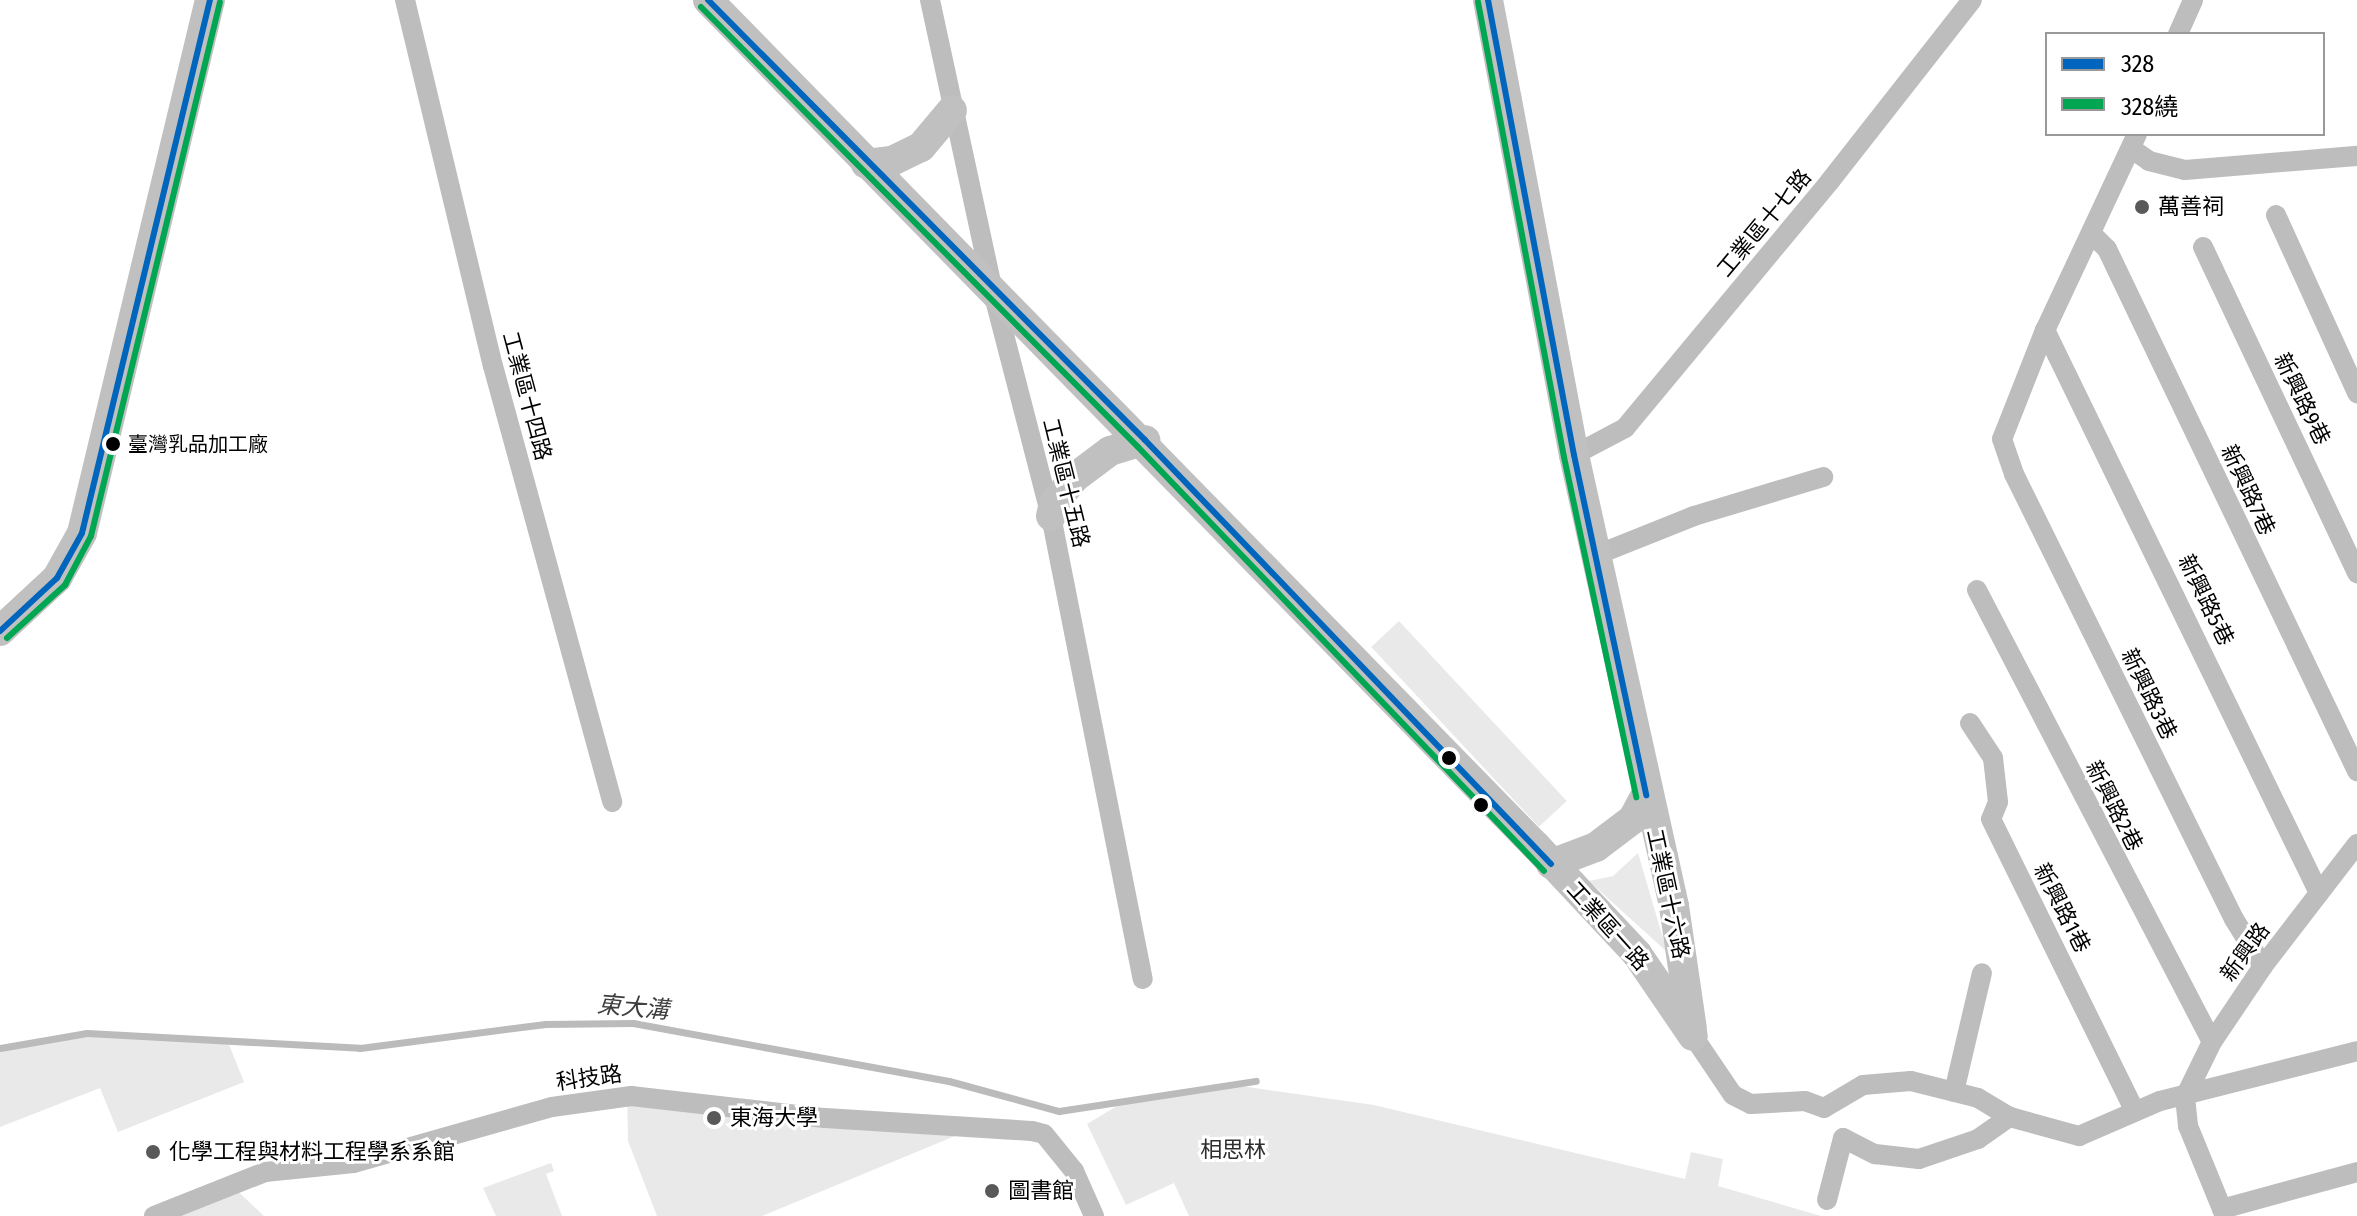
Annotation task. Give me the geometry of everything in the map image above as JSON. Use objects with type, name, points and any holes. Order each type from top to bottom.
[{"type":"street","points":[[0,630],[57,578],[82,533],[210,0]]},
{"type":"street","name":"工業區十四路","points":[[405,0],[493,366],[612,802]]},
{"type":"street","name":"工業區一路","points":[[708,0],[993,292],[1145,440],[1637,954],[1693,1036]]},
{"type":"street","name":"工業區十五路","points":[[930,0],[993,292],[1051,516],[1143,979]]},
{"type":"street","name":"工業區十六路","points":[[1488,0],[1574,455],[1599,554],[1646,795],[1674,906],[1693,1036]]},
{"type":"street","name":"工業區十七路","points":[[1574,455],[1625,428],[1830,181],[1972,0]]},
{"type":"street","points":[[2179,32],[2193,0]]},
{"type":"street","points":[[866,164],[892,161],[921,147],[952,110]]},
{"type":"street","points":[[2045,330],[2135,142],[2149,161],[2185,170],[2357,156]]},
{"type":"street","points":[[2276,215],[2357,393]]},
{"type":"street","name":"新興路7巷","points":[[2091,233],[2107,249],[2357,771]]},
{"type":"street","name":"新興路9巷","points":[[2203,247],[2357,573]]},
{"type":"street","name":"新興路3巷","points":[[2045,330],[2002,439],[2014,474],[2234,919],[2263,966]]},
{"type":"street","name":"新興路5巷","points":[[2045,330],[2319,893]]},
{"type":"street","points":[[1051,516],[1054,503],[1074,478],[1110,451],[1145,440]]},
{"type":"street","points":[[1599,554],[1694,516],[1823,477]]},
{"type":"street","name":"新興路2巷","points":[[1977,590],[2164,958],[2212,1042]]},
{"type":"street","name":"新興路1巷","points":[[1970,723],[1993,758],[1998,802],[1991,819],[2135,1112]]},
{"type":"street","points":[[1551,864],[1596,847],[1633,819],[1646,795]]},
{"type":"street","name":"新興路","points":[[2185,1097],[2212,1042],[2263,966],[2357,844]]},
{"type":"street","points":[[1954,1092],[1982,973]]},
{"type":"street","points":[[1693,1036],[1733,1095],[1751,1104],[1805,1101],[1824,1108],[1843,1138],[1875,1154],[1919,1159],[1978,1139],[2010,1117]]},
{"type":"street","points":[[1824,1108],[1863,1085],[1911,1081],[1954,1092],[2010,1117],[2079,1136],[2135,1112],[2357,1051]]},
{"type":"street","name":"科技路","points":[[154,1216],[265,1172],[354,1163],[603,1097],[631,1096],[933,1127],[988,1125],[1044,1134],[1074,1171],[1094,1216]]},
{"type":"street","points":[[2185,1097],[2188,1126],[2224,1212],[2357,1172]]},
{"type":"street","points":[[1827,1200],[1843,1138]]},
{"type":"green space","points":[[1399,621],[1567,801],[1539,827],[1371,647]]},
{"type":"green space","points":[[1638,853],[1667,952],[1589,881],[1613,876]]},
{"type":"green space","points":[[87,1033],[228,1042],[244,1082],[118,1132],[100,1088],[0,1127],[0,1048]]},
{"type":"green space","name":"相思林","points":[[1227,1084],[1374,1105],[1685,1179],[1691,1152],[1723,1159],[1718,1186],[1821,1216],[1189,1216],[1174,1183],[1126,1205],[1087,1124],[1122,1103]]},
{"type":"green space","points":[[627,1091],[996,1119],[762,1216],[657,1216],[628,1141]]},
{"type":"green space","points":[[551,1163],[554,1171],[546,1174],[562,1216],[496,1216],[483,1188]]},
{"type":"green space","points":[[230,1184],[264,1216],[159,1216]]},
{"type":"waterway","name":"東大溝","points":[[0,1048],[87,1033],[360,1048],[545,1024],[633,1023],[949,1081],[1059,1111],[1256,1081]]},
{"type":"transit line","name":"328","points":[[0,631],[57,578],[82,533],[210,0]]},
{"type":"transit line","name":"328","points":[[708,0],[1145,440],[1551,864]]},
{"type":"transit line","name":"328","points":[[1488,0],[1574,455],[1646,795]]},
{"type":"transit line","name":"328繞","points":[[7,638],[65,585],[91,536],[220,2]]},
{"type":"transit line","name":"328繞","points":[[1478,2],[1564,457],[1636,797]]},
{"type":"transit line","name":"328繞","points":[[701,7],[1138,447],[1544,871]]},
{"type":"place","name":"萬善祠","points":[[2142,207]]},
{"type":"place","name":"臺灣乳品加工廠","points":[[113,444]]},
{"type":"place","name":"東海大學","points":[[714,1118]]},
{"type":"place","name":"化學工程與材料工程學系系館","points":[[153,1152]]},
{"type":"place","name":"圖書館","points":[[992,1191]]}]
